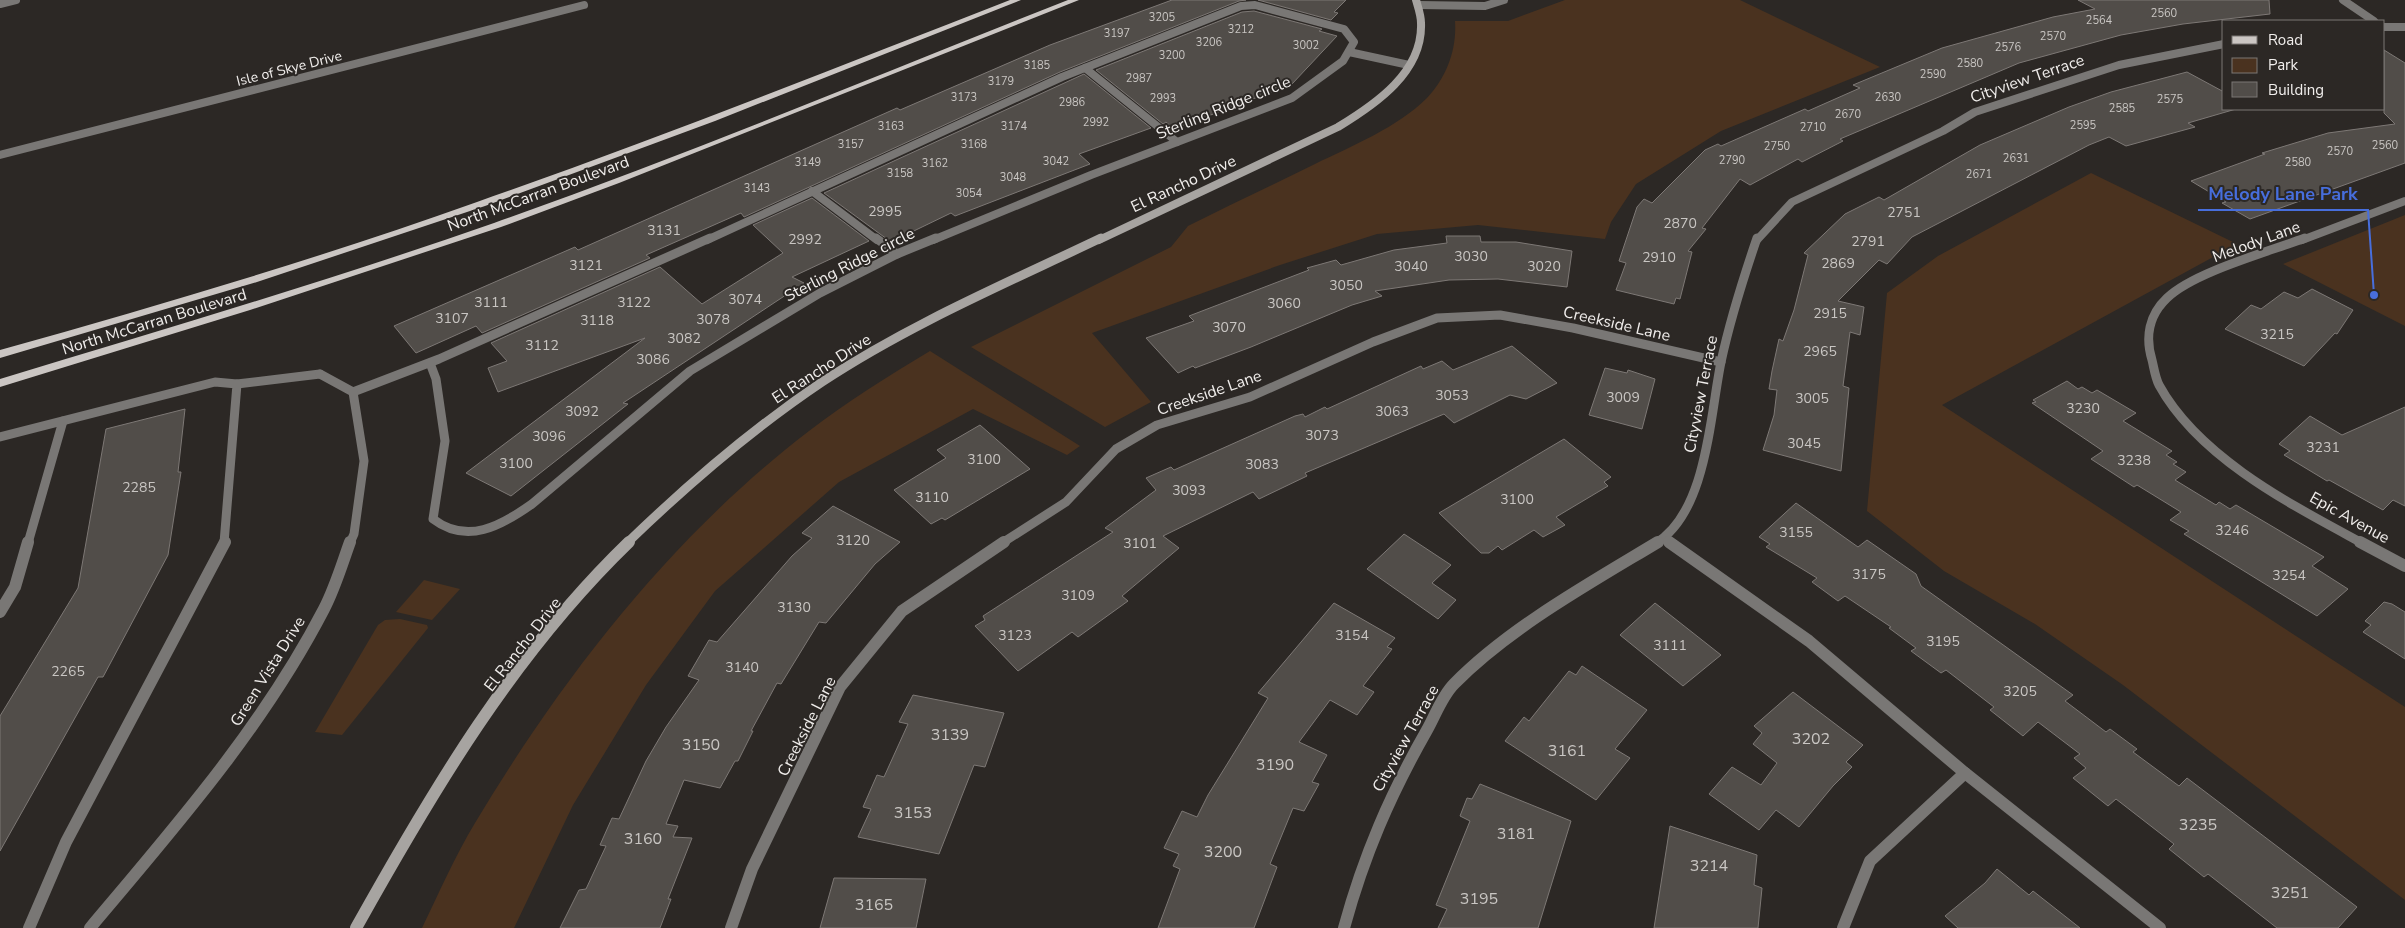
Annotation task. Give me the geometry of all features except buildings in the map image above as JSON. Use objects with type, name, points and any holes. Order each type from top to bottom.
[{"type":"main road","name":"North McCarran Boulevard","points":[[0,354],[208,294],[428,223],[576,170],[1017,0]]},
{"type":"main road","name":"North McCarran Boulevard","points":[[0,383],[300,291],[507,221],[616,181],[1075,0]]},
{"type":"main road","name":"El Rancho Drive","points":[[356,928],[420,813],[466,740],[528,657],[584,590],[639,532],[700,476],[760,427],[821,383],[882,345],[977,296],[1338,127],[1364,111],[1386,94],[1409,66],[1420,42],[1422,23],[1418,3]]},
{"type":"street","points":[[0,4],[16,0]]},
{"type":"street","points":[[1418,3],[1484,6],[1504,0]]},
{"type":"street","points":[[2343,0],[2373,20]]},
{"type":"street","name":"Isle of Skye Drive","points":[[0,155],[584,5]]},
{"type":"street","points":[[0,437],[215,382],[237,384],[320,374],[353,392],[430,362],[1085,68],[1241,6],[1255,5],[1344,29],[1354,42],[1348,52],[1409,66]]},
{"type":"street","points":[[2385,27],[2405,27]]},
{"type":"street","name":"Cityview Terrace","points":[[1344,928],[1358,876],[1397,783],[1452,686],[1498,644],[1599,577],[1664,538],[1689,504],[1706,452],[1721,362],[1743,279],[1758,236],[1792,202],[1942,131],[1975,112],[2119,64],[2222,44]]},
{"type":"street","name":"Sterling Ridge circle","points":[[430,362],[436,379],[445,441],[433,519],[448,530],[480,531],[513,518],[532,504],[690,371],[820,293],[897,254],[1176,142],[1292,98],[1343,61],[1348,52]]},
{"type":"street","points":[[1085,68],[1176,142]]},
{"type":"street","points":[[812,192],[897,254]]},
{"type":"street","name":"Melody Lane","points":[[2155,311],[2174,290],[2196,279],[2405,202]]},
{"type":"street","name":"Epic Avenue","points":[[2155,311],[2147,336],[2149,358],[2157,380],[2173,406],[2195,432],[2223,457],[2279,496],[2405,566]]},
{"type":"street","name":"Creekside Lane","points":[[731,928],[752,869],[840,688],[902,611],[958,571],[1066,502],[1116,450],[1157,425],[1250,397],[1373,342],[1436,318],[1500,315],[1573,328],[1721,362]]},
{"type":"street","points":[[29,928],[66,842],[225,542],[237,384]]},
{"type":"street","name":"Green Vista Drive","points":[[90,928],[216,776],[260,718],[304,648],[334,588],[352,537],[362,488],[364,444],[359,410],[353,392]]},
{"type":"street","points":[[0,612],[15,587],[63,421]]},
{"type":"street","points":[[1664,538],[1809,641],[1965,773],[2160,928]]},
{"type":"street","points":[[1843,928],[1870,861],[1965,773]]},
{"type":"green space","points":[[1565,0],[1740,0],[1880,67],[1721,131],[1636,184],[1611,222],[1605,239],[1478,225],[1377,234],[1280,265],[1092,333],[1151,402],[1105,427],[971,347],[1171,247],[1188,226],[1389,127],[1427,98],[1440,81],[1452,52],[1455,21],[1508,21]]},
{"type":"green space","points":[[2091,173],[2237,244],[1942,405],[2405,707],[2405,900],[2123,685],[2035,624],[1944,571],[1867,511],[1887,293],[1938,256]]},
{"type":"green space","points":[[2405,215],[2405,326],[2283,264]]},
{"type":"green space","points":[[930,351],[1080,446],[1067,455],[973,409],[839,482],[715,591],[646,685],[573,805],[514,928],[422,928],[447,875],[475,823],[545,714],[583,662],[666,562],[711,516],[759,472],[809,431],[868,390]]},
{"type":"green space","points":[[424,580],[460,589],[432,620],[396,612]]},
{"type":"green space","points":[[400,619],[427,625],[428,628],[342,735],[315,732],[378,625],[385,620]]},
{"type":"place","name":"Melody Lane Park","points":[[2374,295]]}]
